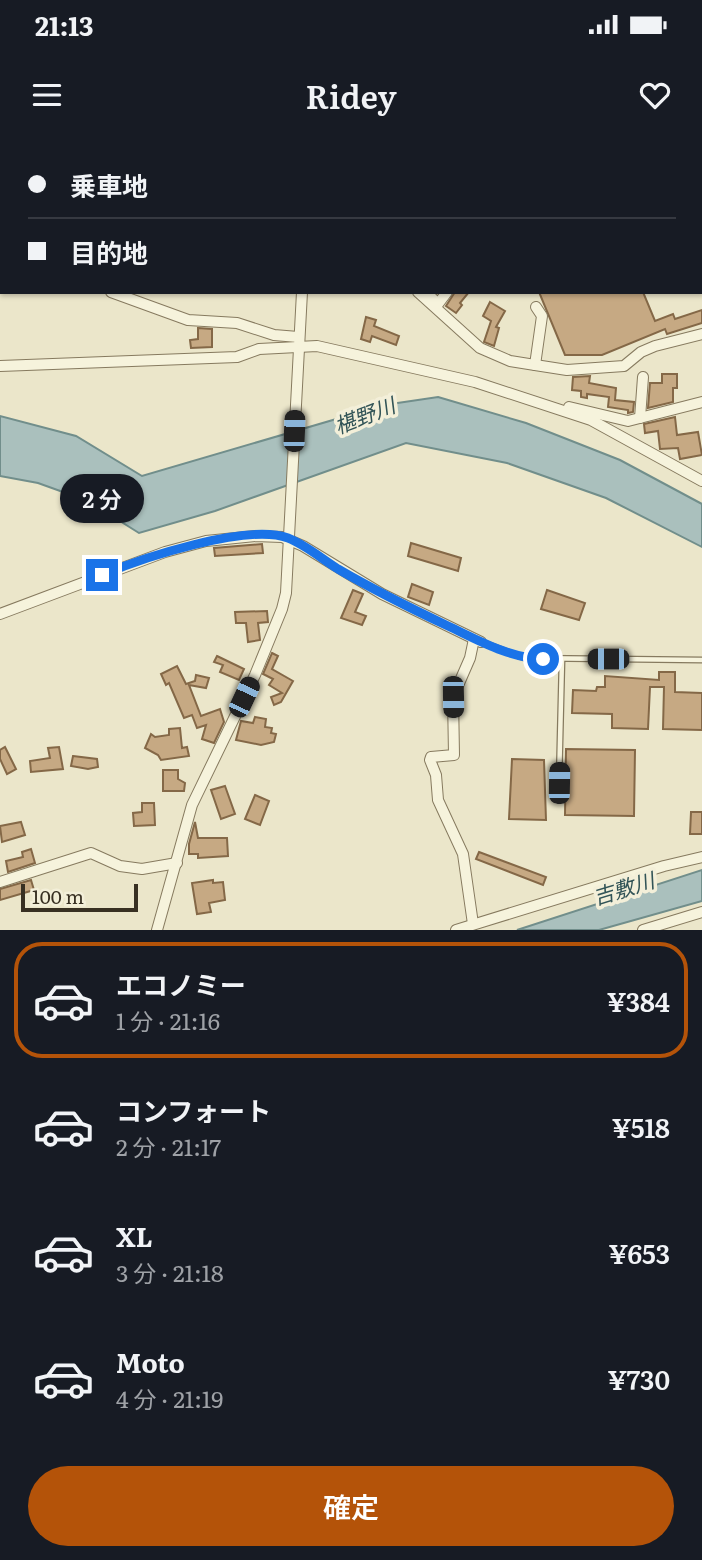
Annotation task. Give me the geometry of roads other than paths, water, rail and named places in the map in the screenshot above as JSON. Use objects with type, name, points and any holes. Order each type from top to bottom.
[{"type":"street","points":[[116,294],[188,320],[237,323],[274,335],[298,347]]},
{"type":"street","points":[[157,930],[192,805],[255,676],[282,610],[286,593],[302,294]]},
{"type":"street","points":[[420,294],[480,348],[510,361],[566,370],[624,366],[648,349],[702,334]]},
{"type":"street","points":[[428,294],[454,317]]},
{"type":"street","points":[[438,304],[446,294]]},
{"type":"street","points":[[535,365],[542,316],[536,307]]},
{"type":"street","points":[[0,366],[237,357],[259,349],[317,346],[475,382],[537,401],[601,425],[702,481]]},
{"type":"street","points":[[640,418],[643,377]]},
{"type":"street","points":[[537,401],[591,411],[620,420],[640,418],[702,402]]},
{"type":"street","points":[[0,614],[126,565],[195,544],[290,534],[382,594],[478,640],[453,697],[454,755],[432,757],[430,760],[436,775],[438,800],[463,854],[473,924]]},
{"type":"street","points":[[0,883],[91,853],[120,866],[142,869],[177,863]]},
{"type":"street","points":[[456,930],[664,866],[702,857]]},
{"type":"street","points":[[643,930],[702,912]]},
{"type":"lane","points":[[478,640],[524,658],[702,660]]},
{"type":"lane","points":[[559,783],[562,659]]},
{"type":"water","name":"椹野川","points":[[438,397],[526,423],[620,460],[702,504],[702,547],[606,498],[507,463],[406,443],[215,511],[139,533],[88,501],[38,483],[0,476],[0,416],[76,436],[142,476],[384,405]]},
{"type":"water","points":[[702,870],[702,901],[599,930],[517,930]]},
{"type":"water label","name":"吉敷川","points":[[623,887]]}]
